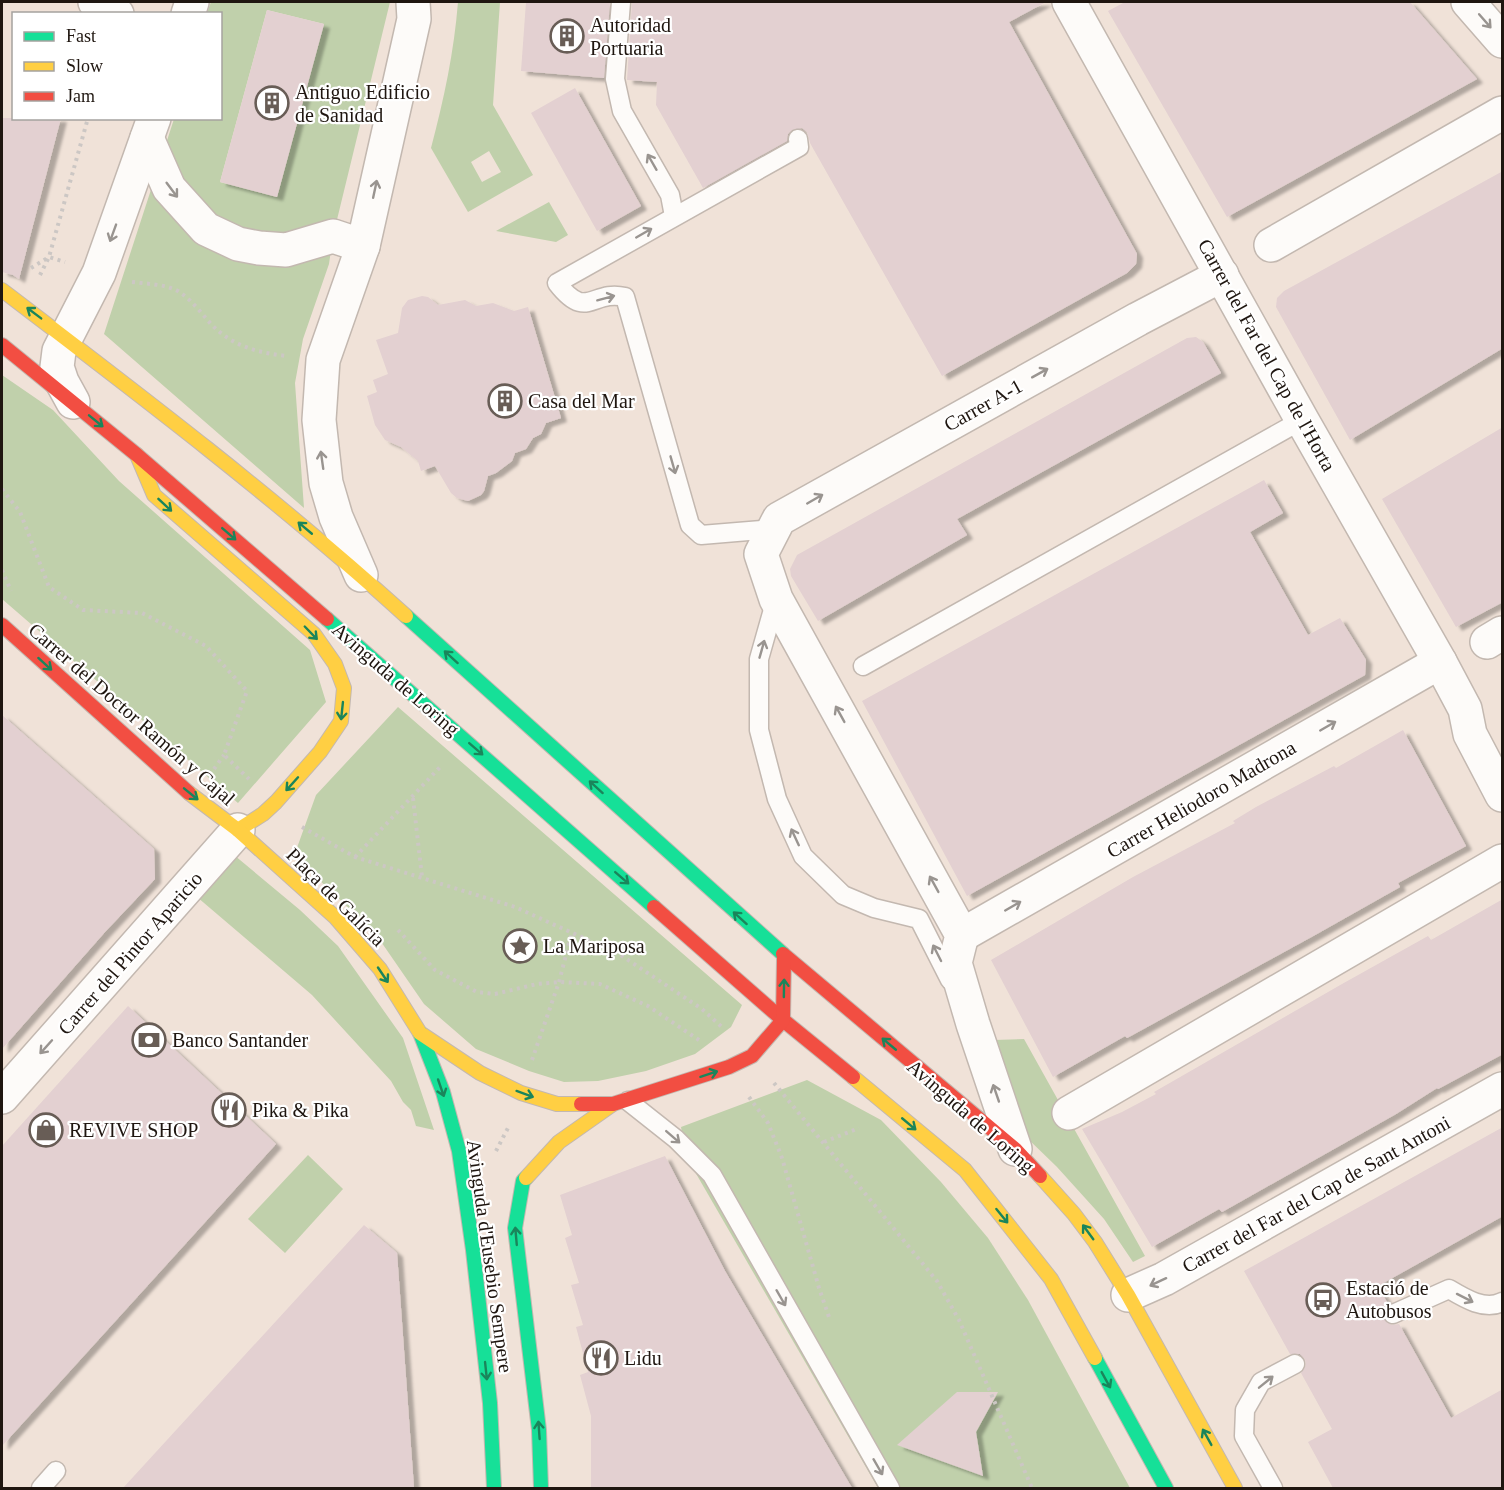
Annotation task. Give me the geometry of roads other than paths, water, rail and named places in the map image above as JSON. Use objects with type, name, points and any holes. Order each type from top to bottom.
[{"type":"main road","name":"Avinguda de Loring","points":[[2,290],[175,421],[361,575],[784,957],[1015,1149],[1074,1214],[1095,1242],[1128,1295],[1235,1488]]},
{"type":"main road","name":"Avinguda de Loring","points":[[2,345],[137,455],[313,606],[783,1020],[965,1170],[1051,1279],[1166,1488]]},
{"type":"main road","name":"Carrer del Pintor Aparicio","points":[[137,455],[154,495],[314,634],[335,664],[344,688],[340,721],[320,752],[254,832]]},
{"type":"main road","name":"Carrer del Doctor Ramón y Cajal","points":[[2,626],[189,793],[254,832]]},
{"type":"main road","name":"Plaça de Galícia","points":[[254,832],[335,917],[380,969],[420,1033],[480,1073],[521,1093],[557,1104],[620,1102]]},
{"type":"main road","points":[[620,1102],[729,1067],[752,1056],[783,1020],[784,957]]},
{"type":"main road","name":"Avinguda d'Eusebio Sempere","points":[[420,1033],[443,1092],[459,1151],[473,1250],[490,1403],[494,1488]]},
{"type":"main road","name":"Avinguda d'Eusebio Sempere","points":[[541,1488],[539,1430],[515,1228],[523,1181],[559,1142],[620,1102]]},
{"type":"street","points":[[95,2],[113,12]]},
{"type":"street","points":[[361,575],[336,518],[326,483],[319,420],[323,360],[363,246],[414,19],[413,2]]},
{"type":"street","name":"Carrer del Far del Cap de l'Horta","points":[[1069,2],[1440,662],[1465,709],[1470,734],[1503,795]]},
{"type":"street","points":[[1468,2],[1503,41]]},
{"type":"street","points":[[1271,245],[1503,113]]},
{"type":"street","points":[[151,128],[169,188],[206,229],[238,244],[259,248],[286,250],[333,236],[363,246]]},
{"type":"street","points":[[73,402],[57,367],[59,351],[99,273],[151,128]]},
{"type":"street","name":"Carrer A-1","points":[[768,541],[779,519],[1222,275]]},
{"type":"street","points":[[768,541],[776,599],[962,936],[955,963],[1015,1149]]},
{"type":"street","name":"Carrer Heliodoro Madrona","points":[[962,936],[1440,662]]},
{"type":"street","name":"Carrer del Far del Cap de l'Horta","points":[[1465,709],[1483,724],[1503,759]]},
{"type":"street","name":"Carrer del Pintor Aparicio","points":[[2,1097],[145,948],[181,906],[254,832]]},
{"type":"street","points":[[1069,1113],[1503,861]]},
{"type":"street","name":"Carrer del Far del Cap de Sant Antoni","points":[[1128,1295],[1174,1274],[1503,1089]]},
{"type":"lane","points":[[621,2],[615,79],[621,111],[670,195],[674,216]]},
{"type":"lane","points":[[768,541],[701,535],[690,525],[625,297],[612,294],[587,304],[568,298],[556,283],[799,147],[798,139]]},
{"type":"lane","points":[[863,666],[1302,420]]},
{"type":"lane","points":[[776,599],[759,659],[759,730],[777,799],[803,856],[843,895],[874,908],[919,919],[973,1024]]},
{"type":"lane","points":[[620,1102],[676,1139],[712,1175],[890,1488]]},
{"type":"lane","points":[[1393,1314],[1449,1289],[1470,1302],[1498,1304],[1503,1302]]},
{"type":"lane","points":[[1273,1488],[1244,1436],[1245,1410],[1262,1382],[1295,1364]]},
{"type":"lane","points":[[41,1488],[56,1471]]},
{"type":"place","name":"Autoridad Portuaria","points":[[567,36]]},
{"type":"place","name":"Antiguo Edificio de Sanidad","points":[[272,103]]},
{"type":"place","name":"Casa del Mar","points":[[505,401]]},
{"type":"place","name":"La Mariposa","points":[[520,946]]},
{"type":"place","name":"Banco Santander","points":[[149,1040]]},
{"type":"place","name":"Pika & Pika","points":[[229,1110]]},
{"type":"place","name":"REVIVE SHOP","points":[[46,1130]]},
{"type":"place","name":"Estació de Autobusos","points":[[1323,1300]]},
{"type":"place","name":"Lidu","points":[[601,1358]]}]
